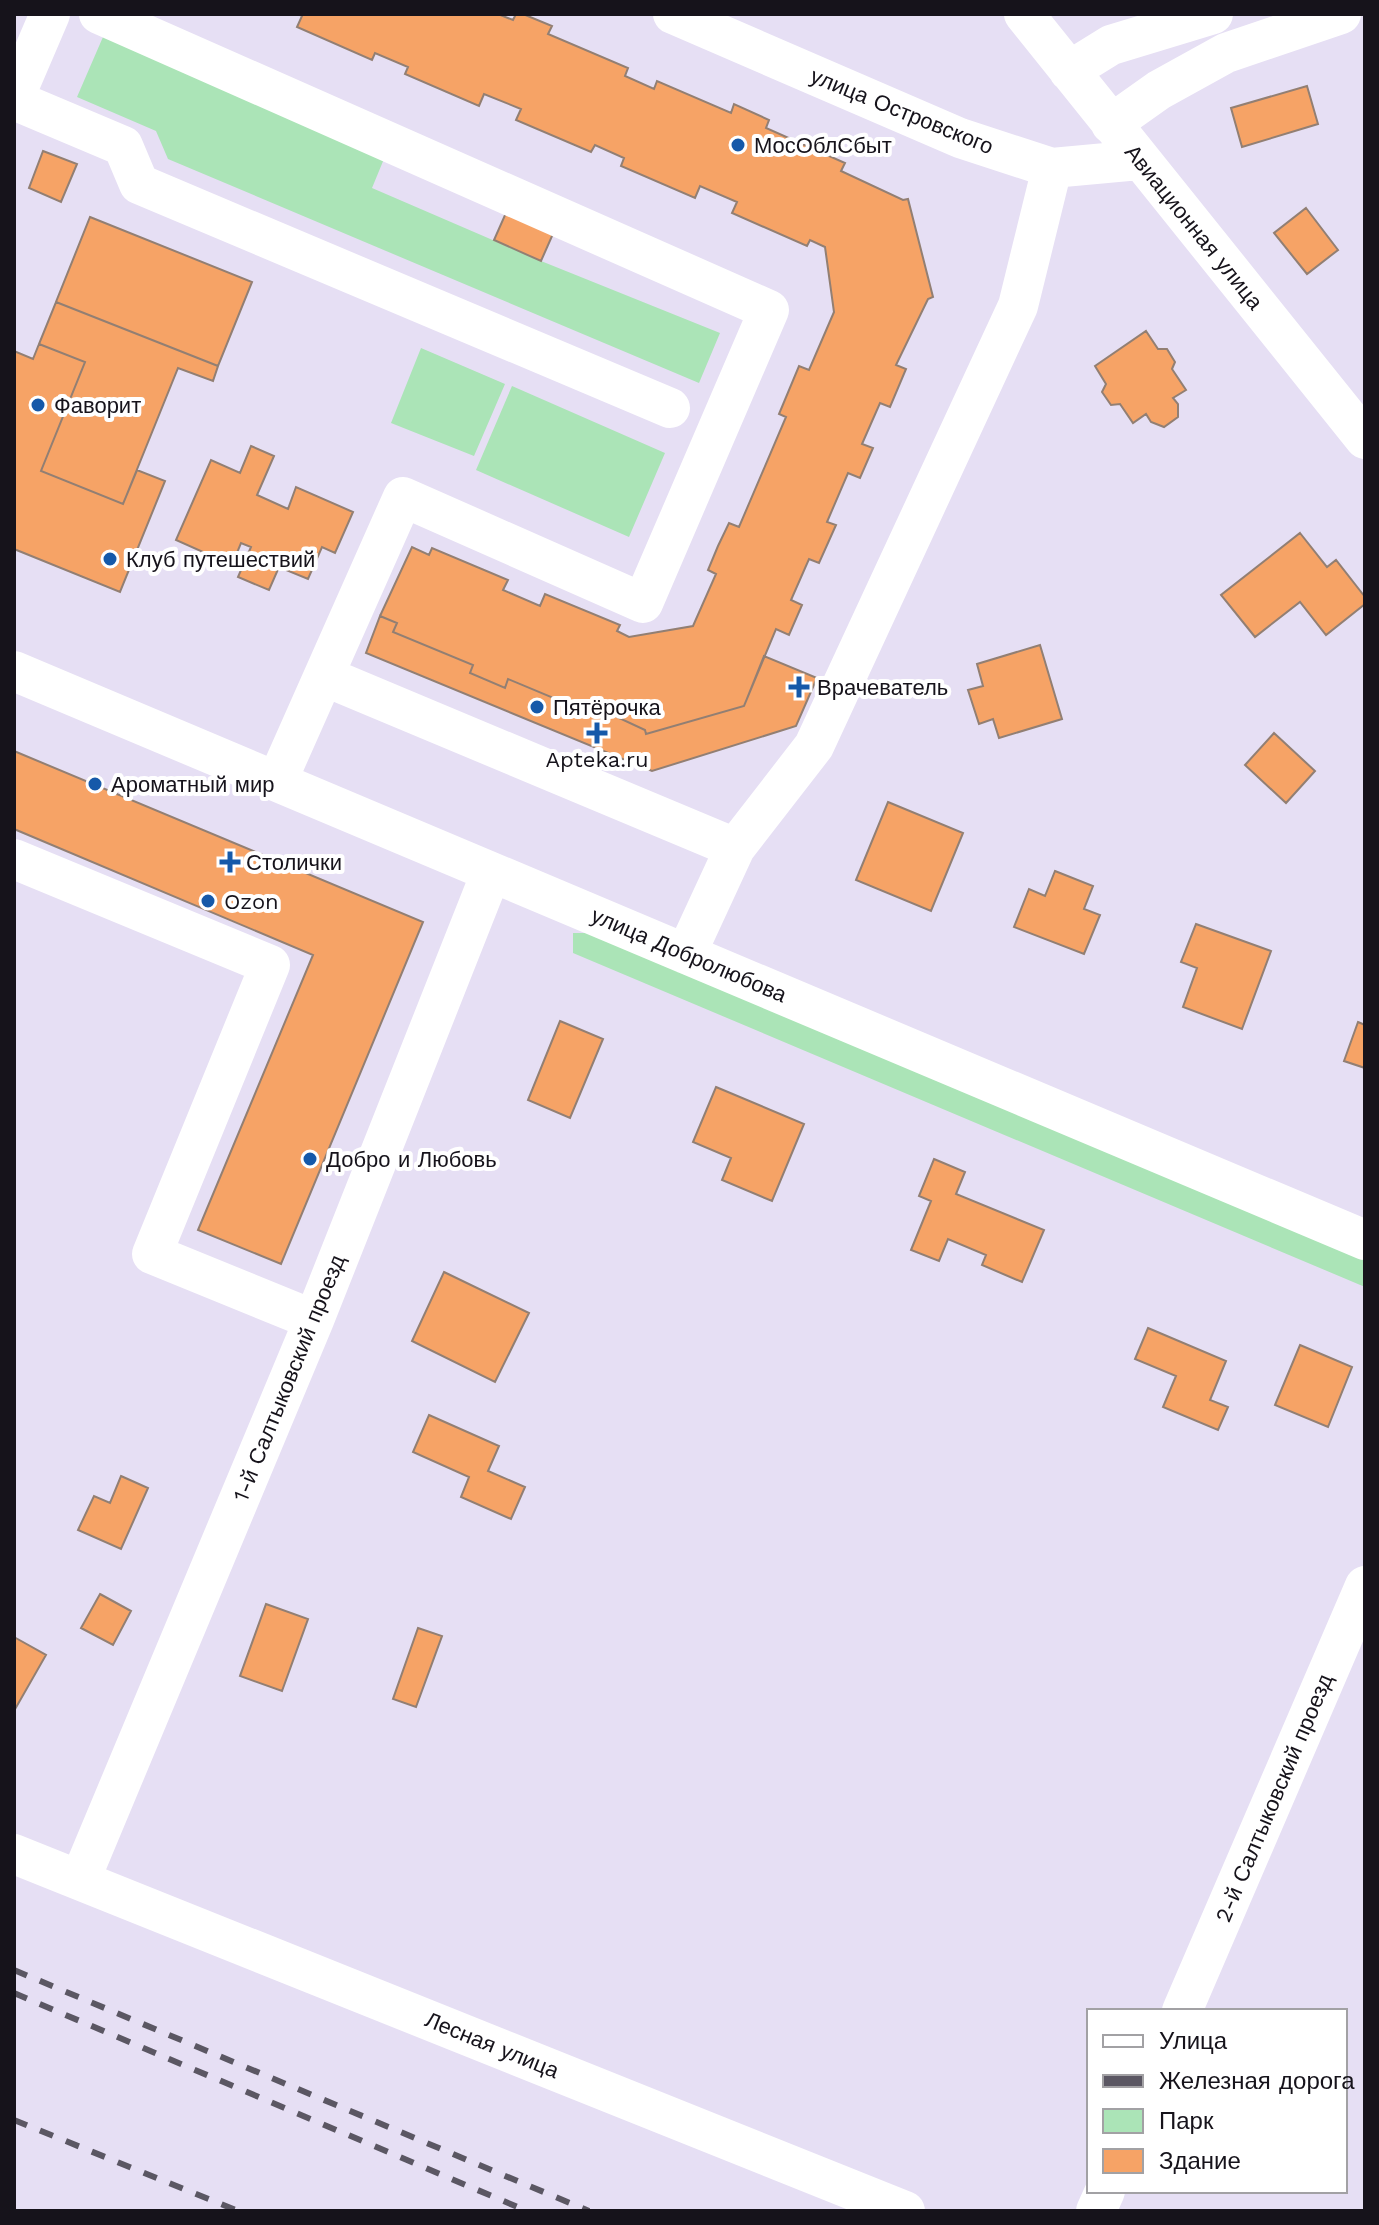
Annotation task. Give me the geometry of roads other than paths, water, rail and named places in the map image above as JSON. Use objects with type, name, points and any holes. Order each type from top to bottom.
[{"type":"street","points":[[50,14],[14,99],[123,146],[139,184],[670,408]]},
{"type":"street","points":[[99,14],[769,310],[643,603],[403,497],[277,781]]},
{"type":"street","name":"улица Островского","points":[[673,14],[960,138],[1052,168],[1139,160]]},
{"type":"street","name":"Авиационная улица","points":[[1024,14],[1365,439]]},
{"type":"street","points":[[1069,71],[1111,45],[1213,14]]},
{"type":"street","points":[[1111,124],[1159,90],[1226,53],[1341,14]]},
{"type":"street","points":[[686,954],[735,848],[814,746],[1018,306],[1052,168]]},
{"type":"street","name":"улица Добролюбова","points":[[14,671],[1365,1240]]},
{"type":"street","points":[[324,676],[735,848]]},
{"type":"street","points":[[14,859],[270,965],[152,1254],[314,1320]]},
{"type":"street","name":"1-й Салтыковский проезд","points":[[80,1880],[314,1320],[491,873]]},
{"type":"street","name":"2-й Салтыковский проезд","points":[[1183,2009],[1365,1586]]},
{"type":"street","name":"Лесная улица","points":[[14,1854],[905,2211]]},
{"type":"railway","points":[[14,1970],[589,2211]]},
{"type":"railway","points":[[14,1993],[527,2211]]},
{"type":"railway","points":[[14,2120],[238,2211]]},
{"type":"place","name":"МосОблСбыт","points":[[738,145]]},
{"type":"place","name":"Фаворит","points":[[38,405]]},
{"type":"place","name":"Клуб путешествий","points":[[110,559]]},
{"type":"place","name":"Врачеватель","points":[[799,687]]},
{"type":"place","name":"Пятёрочка","points":[[537,707]]},
{"type":"place","name":"Apteka.ru","points":[[597,733]]},
{"type":"place","name":"Ароматный мир","points":[[95,784]]},
{"type":"place","name":"Столички","points":[[230,862]]},
{"type":"place","name":"Ozon","points":[[208,901]]},
{"type":"place","name":"Добро и Любовь","points":[[310,1159]]}]
